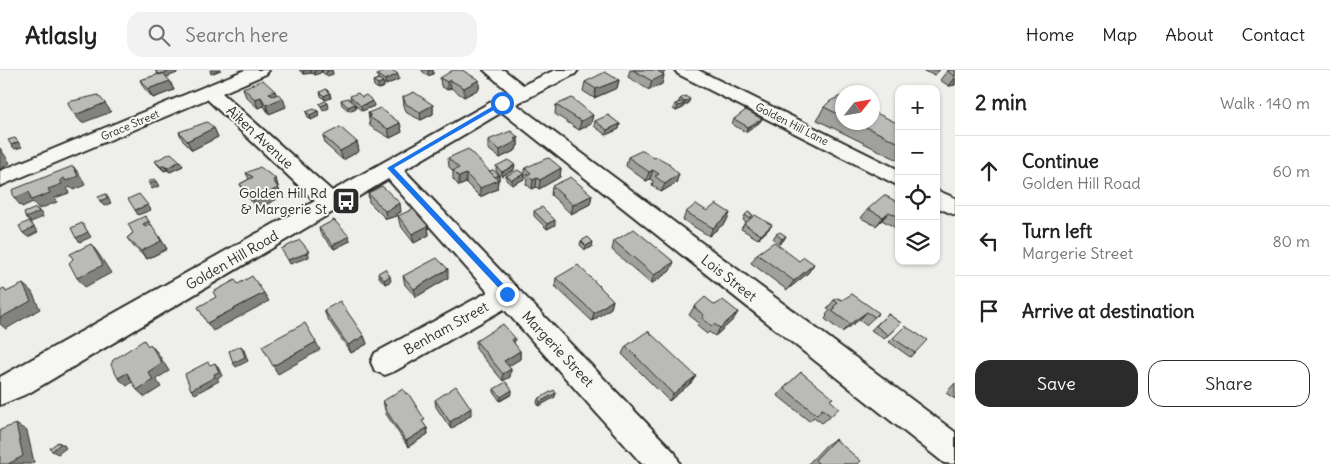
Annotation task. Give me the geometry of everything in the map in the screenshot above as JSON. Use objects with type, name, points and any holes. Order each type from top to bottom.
[{"type":"street","name":"Grace Street","points":[[0,179],[260,70]]},
{"type":"street","name":"Lois Street","points":[[493,70],[512,98],[955,452]]},
{"type":"street","name":"Golden Hill Road","points":[[0,391],[19,383],[512,98],[568,70]]},
{"type":"street","name":"Golden Hill Lane","points":[[684,70],[895,177]]},
{"type":"street","name":"Aiken Avenue","points":[[210,92],[331,203]]},
{"type":"street","name":"Margerie Street","points":[[390,168],[664,464]]},
{"type":"street","points":[[940,200],[955,207]]},
{"type":"street","name":"Benham Street","points":[[385,362],[507,294]]},
{"type":"building","points":[[155,70],[171,70],[160,75]]},
{"type":"building","points":[[386,70],[392,70],[398,74],[385,80],[377,75]]},
{"type":"building","points":[[453,70],[462,70],[479,80],[464,88],[450,80],[447,82],[440,78]]},
{"type":"building","points":[[633,70],[660,70],[658,71],[664,75],[652,81]]},
{"type":"building","points":[[955,70],[955,76],[947,71]]},
{"type":"building","points":[[605,72],[619,80],[596,89],[585,82]]},
{"type":"building","points":[[163,73],[170,81],[148,89],[140,80]]},
{"type":"building","points":[[379,79],[383,82],[378,84],[373,81]]},
{"type":"building","points":[[263,80],[275,91],[269,93],[272,96],[278,94],[283,98],[266,105],[261,97],[255,99],[243,88]]},
{"type":"building","points":[[326,89],[330,93],[324,96],[320,92]]},
{"type":"building","points":[[414,92],[433,105],[420,112],[406,104],[403,97]]},
{"type":"building","points":[[358,93],[362,97],[366,95],[373,101],[361,106],[350,96]]},
{"type":"building","points":[[98,95],[105,103],[75,115],[69,106],[68,102]]},
{"type":"building","points":[[685,96],[690,99],[685,102],[680,99]]},
{"type":"building","points":[[348,98],[355,104],[348,107],[341,100]]},
{"type":"building","points":[[572,98],[593,115],[581,121],[556,105]]},
{"type":"building","points":[[835,99],[835,112],[824,107]]},
{"type":"building","points":[[325,101],[328,103],[321,106],[319,104]]},
{"type":"building","points":[[681,102],[684,104],[678,106],[675,104]]},
{"type":"building","points":[[380,108],[400,123],[388,129],[369,117],[371,116],[368,113]]},
{"type":"building","points":[[314,109],[318,111],[310,115],[306,112]]},
{"type":"building","points":[[746,110],[762,119],[748,127],[734,119]]},
{"type":"building","points":[[608,115],[620,124],[607,130],[595,121]]},
{"type":"building","points":[[880,115],[895,122],[895,141],[872,130],[880,130]]},
{"type":"building","points":[[207,122],[214,128],[187,141],[179,132]]},
{"type":"building","points":[[340,127],[357,142],[340,151],[323,136]]},
{"type":"building","points":[[511,131],[518,137],[514,139],[517,141],[500,150],[488,140]]},
{"type":"building","points":[[15,138],[18,142],[11,145],[8,140]]},
{"type":"building","points":[[468,149],[498,180],[480,188],[466,174],[459,177],[453,171],[459,168],[448,158]]},
{"type":"building","points":[[643,150],[654,158],[657,157],[670,164],[668,164],[679,174],[665,184],[655,176],[659,174],[653,170],[649,172],[628,157]]},
{"type":"building","points":[[171,153],[180,161],[167,168],[164,165],[161,167],[155,161]]},
{"type":"building","points":[[549,158],[561,168],[540,180],[537,178],[533,180],[527,175],[531,173],[525,168]]},
{"type":"building","points":[[508,160],[515,165],[502,172],[496,166]]},
{"type":"building","points":[[73,166],[78,176],[66,181],[64,178],[60,180],[62,184],[48,189],[50,193],[31,200],[29,192],[14,198],[12,190]]},
{"type":"building","points":[[260,167],[276,179],[273,180],[278,188],[253,200],[240,184],[253,177],[246,173]]},
{"type":"building","points":[[493,170],[499,175],[495,177],[489,171]]},
{"type":"building","points":[[518,170],[524,174],[512,180],[506,176]]},
{"type":"building","points":[[571,177],[592,195],[573,205],[552,186]]},
{"type":"building","points":[[154,179],[156,181],[149,184],[148,182]]},
{"type":"building","points":[[382,186],[400,203],[385,211],[368,193]]},
{"type":"building","points":[[106,194],[107,198],[100,201],[98,197]]},
{"type":"building","points":[[139,194],[148,205],[135,210],[128,199]]},
{"type":"building","points":[[884,195],[895,201],[895,215],[889,212],[883,217],[868,209]]},
{"type":"building","points":[[696,204],[707,211],[716,204],[730,213],[713,228],[686,212]]},
{"type":"building","points":[[542,207],[555,220],[547,224],[534,211]]},
{"type":"building","points":[[36,208],[39,212],[26,218],[24,213]]},
{"type":"building","points":[[413,209],[428,226],[412,234],[398,216]]},
{"type":"building","points":[[748,212],[753,215],[749,218],[745,215]]},
{"type":"building","points":[[755,215],[772,225],[761,235],[744,224]]},
{"type":"building","points":[[145,216],[149,221],[143,224],[145,227],[151,224],[161,241],[141,251],[127,238],[133,233],[128,224]]},
{"type":"building","points":[[334,220],[349,236],[333,245],[319,228]]},
{"type":"building","points":[[29,221],[34,227],[23,233],[19,226]]},
{"type":"building","points":[[82,223],[88,232],[76,238],[71,228]]},
{"type":"building","points":[[634,229],[674,262],[654,275],[614,241]]},
{"type":"building","points":[[780,232],[786,236],[782,239],[776,234]]},
{"type":"building","points":[[588,237],[593,242],[586,246],[581,241]]},
{"type":"building","points":[[300,240],[308,250],[307,253],[288,260],[281,249]]},
{"type":"building","points":[[774,242],[799,261],[804,257],[814,264],[794,281],[757,254]]},
{"type":"building","points":[[91,244],[103,265],[77,278],[69,263],[73,259],[70,254]]},
{"type":"building","points":[[437,258],[448,269],[414,289],[403,276]]},
{"type":"building","points":[[578,265],[613,300],[594,313],[556,278]]},
{"type":"building","points":[[385,269],[390,276],[384,280],[378,273]]},
{"type":"building","points":[[252,276],[264,293],[207,323],[198,307],[216,297],[213,292],[235,280],[238,284]]},
{"type":"building","points":[[23,284],[31,301],[0,318],[0,290],[4,288],[6,292]]},
{"type":"building","points":[[852,294],[879,313],[875,317],[867,312],[850,324],[832,311],[836,309],[833,307],[838,303],[834,300],[838,298],[842,300]]},
{"type":"building","points":[[705,297],[715,305],[723,300],[738,312],[720,328],[714,324],[712,326],[702,318],[704,315],[694,307]]},
{"type":"building","points":[[340,301],[364,336],[348,345],[324,310]]},
{"type":"building","points":[[888,314],[901,323],[888,335],[876,326]]},
{"type":"building","points":[[305,323],[316,342],[273,366],[262,346]]},
{"type":"building","points":[[503,324],[515,338],[512,340],[520,351],[504,361],[511,369],[503,374],[476,341]]},
{"type":"building","points":[[905,326],[927,340],[915,353],[893,338]]},
{"type":"building","points":[[648,331],[696,376],[673,394],[626,346]]},
{"type":"building","points":[[144,340],[148,346],[150,344],[162,363],[148,372],[153,380],[137,390],[127,373],[118,378],[111,365],[113,360]]},
{"type":"building","points":[[241,346],[245,357],[233,363],[229,351]]},
{"type":"building","points":[[208,362],[210,365],[215,363],[219,372],[214,374],[215,377],[191,390],[185,374]]},
{"type":"building","points":[[801,372],[833,398],[830,400],[839,408],[831,416],[822,409],[817,415],[784,388]]},
{"type":"building","points":[[506,382],[512,390],[501,397],[494,389]]},
{"type":"building","points":[[456,386],[471,408],[450,422],[435,400]]},
{"type":"building","points":[[403,389],[406,394],[408,393],[425,420],[422,421],[427,428],[406,441],[384,407],[386,406],[383,401]]},
{"type":"building","points":[[554,390],[556,393],[540,402],[538,399]]},
{"type":"building","points":[[16,424],[23,456],[8,464],[0,464],[0,430]]},
{"type":"building","points":[[835,439],[861,461],[858,464],[819,464],[815,460]]},
{"type":"building","points":[[58,442],[60,444],[52,451],[50,448]]},
{"type":"place","name":"Golden Hill Rd & Margerie St","points":[[346,201]]},
{"type":"route","points":[[502,103],[390,168],[507,294]]}]
